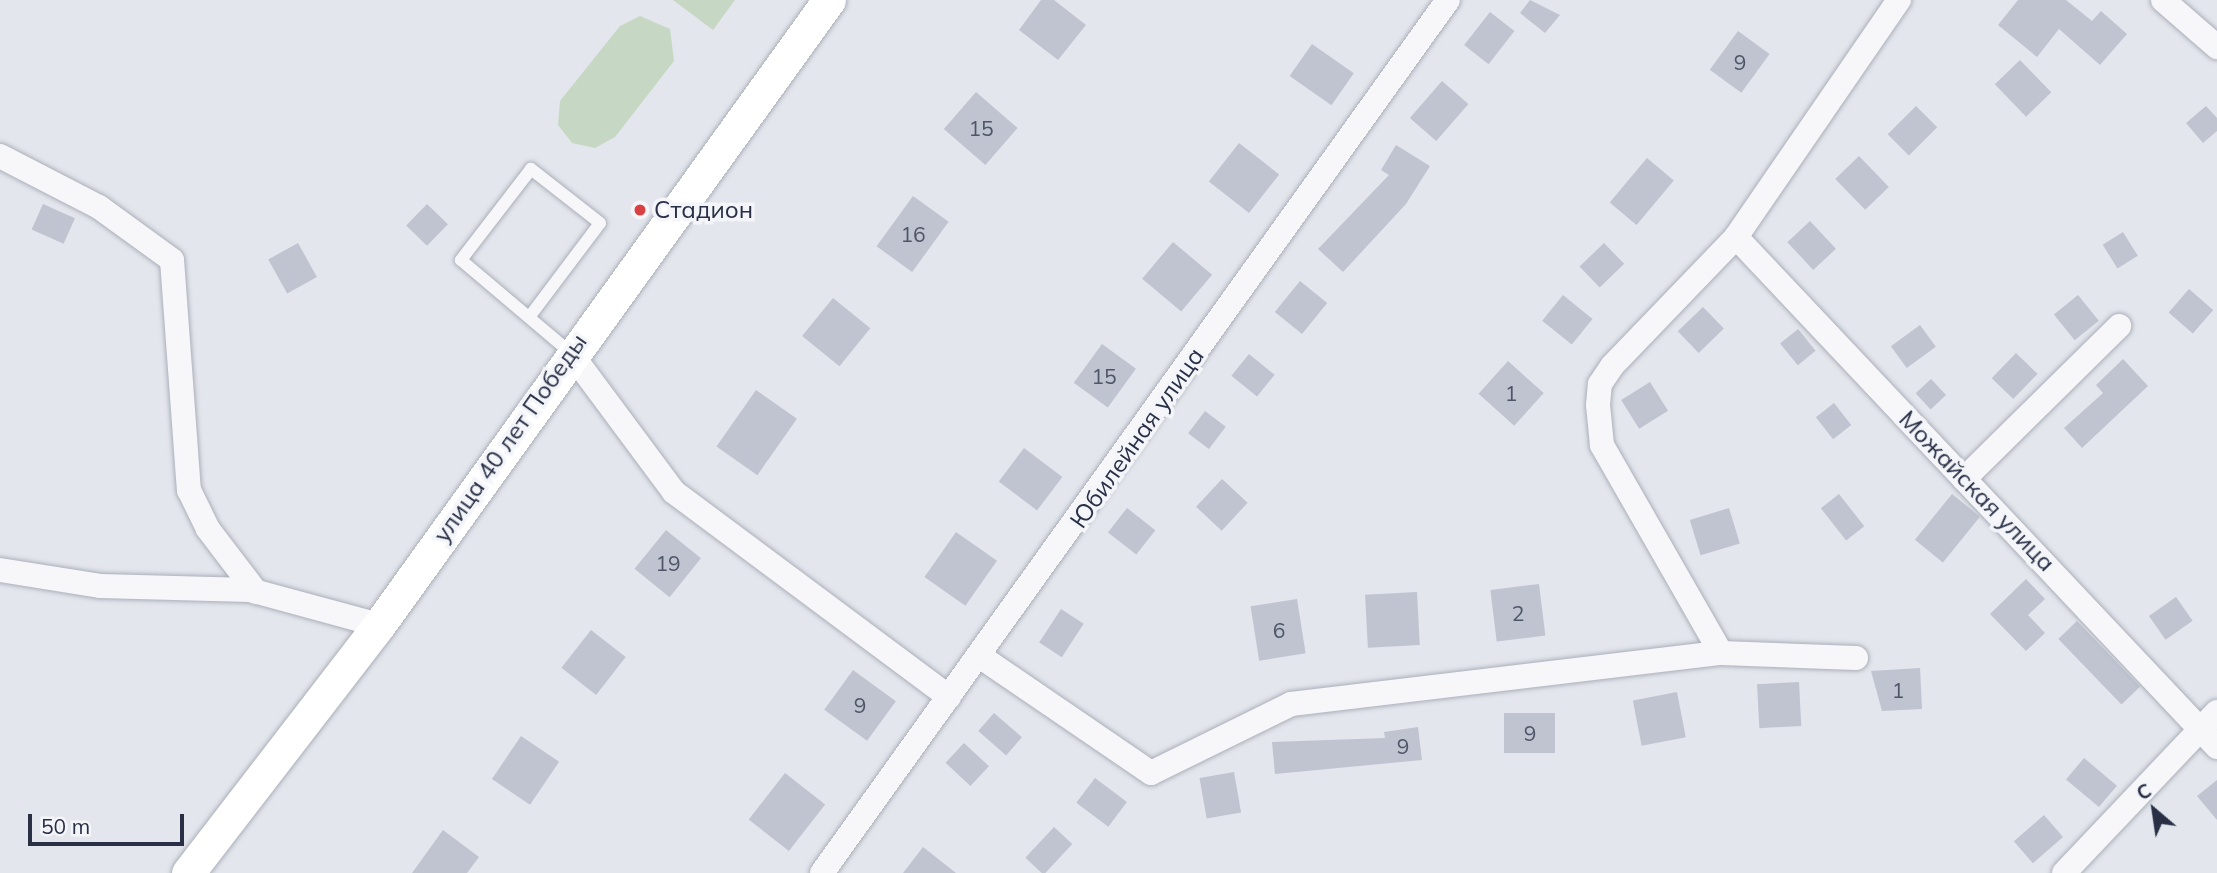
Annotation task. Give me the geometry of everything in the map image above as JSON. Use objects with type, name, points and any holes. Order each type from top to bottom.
[{"type":"street","name":"улица 40 лет Победы","points":[[188,873],[379,625],[570,352],[829,0]]},
{"type":"street","name":"Юбилейная улица","points":[[822,873],[948,696],[981,657],[1448,0]]},
{"type":"street","points":[[1721,653],[1602,444],[1598,405],[1600,384],[1612,366],[1736,237],[1899,0]]},
{"type":"street","points":[[2163,0],[2217,47]]},
{"type":"street","points":[[0,156],[99,207],[172,260],[190,490],[208,529],[256,592]]},
{"type":"street","name":"Можайская улица","points":[[1736,237],[1964,479],[2212,729]]},
{"type":"street","points":[[1964,479],[2119,326]]},
{"type":"street","points":[[570,352],[674,492],[948,696]]},
{"type":"street","points":[[0,570],[100,586],[256,592],[379,625]]},
{"type":"street","points":[[981,657],[1151,773],[1291,704],[1721,653],[1856,658]]},
{"type":"street","points":[[2064,873],[2212,729]]},
{"type":"lane","points":[[530,316],[600,223],[531,169],[461,260],[570,352]]},
{"type":"green space","points":[[673,0],[735,0],[713,30]]},
{"type":"green space","points":[[640,16],[670,29],[674,61],[615,137],[595,148],[572,143],[558,125],[560,101],[620,26]]},
{"type":"building","points":[[1041,0],[1054,0],[1086,25],[1058,60],[1019,30]]},
{"type":"building","points":[[1530,0],[1560,15],[1545,33],[1520,13]]},
{"type":"building","points":[[2018,0],[2066,0],[2092,21],[2101,11],[2127,34],[2100,65],[2059,29],[2037,57],[1998,25]]},
{"type":"building","points":[[1490,12],[1514,31],[1489,64],[1464,45]]},
{"type":"building","points":[[1738,31],[1770,54],[1741,93],[1710,70]]},
{"type":"building","points":[[1312,44],[1354,73],[1331,105],[1290,76]]},
{"type":"building","points":[[2020,60],[2051,92],[2026,117],[1995,84]]},
{"type":"building","points":[[1442,81],[1468,104],[1436,141],[1410,118]]},
{"type":"building","points":[[976,92],[1018,128],[985,165],[944,129]]},
{"type":"building","points":[[1916,106],[1937,127],[1909,155],[1888,134]]},
{"type":"building","points":[[2206,106],[2217,118],[2217,131],[2203,143],[2186,123]]},
{"type":"building","points":[[1239,143],[1279,174],[1249,213],[1209,182]]},
{"type":"building","points":[[1396,145],[1430,166],[1406,204],[1343,272],[1318,249],[1389,175],[1381,170]]},
{"type":"building","points":[[1859,156],[1889,187],[1865,210],[1835,179]]},
{"type":"building","points":[[1647,158],[1674,180],[1637,225],[1610,202]]},
{"type":"building","points":[[913,196],[949,222],[912,272],[877,246]]},
{"type":"building","points":[[43,204],[75,218],[64,244],[32,230]]},
{"type":"building","points":[[427,204],[448,224],[427,246],[406,226]]},
{"type":"building","points":[[1810,221],[1836,249],[1813,270],[1787,242]]},
{"type":"building","points":[[2123,232],[2138,256],[2117,268],[2103,245]]},
{"type":"building","points":[[1173,242],[1212,275],[1181,312],[1142,279]]},
{"type":"building","points":[[298,243],[317,277],[287,294],[268,259]]},
{"type":"building","points":[[1604,243],[1624,264],[1600,287],[1580,267]]},
{"type":"building","points":[[1300,281],[1327,303],[1302,334],[1275,312]]},
{"type":"building","points":[[2189,289],[2213,310],[2193,333],[2169,312]]},
{"type":"building","points":[[1563,295],[1593,319],[1572,345],[1542,321]]},
{"type":"building","points":[[2078,295],[2099,321],[2075,340],[2054,315]]},
{"type":"building","points":[[833,298],[870,328],[839,366],[802,336]]},
{"type":"building","points":[[1703,307],[1724,329],[1699,353],[1678,331]]},
{"type":"building","points":[[1920,325],[1936,347],[1907,368],[1891,346]]},
{"type":"building","points":[[1798,329],[1816,351],[1798,365],[1780,343]]},
{"type":"building","points":[[1102,344],[1136,369],[1108,408],[1074,383]]},
{"type":"building","points":[[2016,353],[2038,374],[2013,399],[1992,378]]},
{"type":"building","points":[[1249,354],[1275,375],[1257,397],[1231,376]]},
{"type":"building","points":[[2123,359],[2148,386],[2082,448],[2064,428],[2103,393],[2096,385]]},
{"type":"building","points":[[1508,361],[1544,393],[1514,426],[1479,394]]},
{"type":"building","points":[[1931,379],[1946,395],[1931,409],[1916,393]]},
{"type":"building","points":[[1650,382],[1668,411],[1639,429],[1621,400]]},
{"type":"building","points":[[756,390],[797,419],[757,475],[716,447]]},
{"type":"building","points":[[1834,403],[1851,425],[1833,439],[1816,417]]},
{"type":"building","points":[[1205,411],[1226,427],[1209,449],[1188,433]]},
{"type":"building","points":[[1024,448],[1062,477],[1037,510],[999,482]]},
{"type":"building","points":[[1222,479],[1248,503],[1222,531],[1196,507]]},
{"type":"building","points":[[1839,494],[1864,526],[1846,540],[1821,508]]},
{"type":"building","points":[[1952,494],[1980,517],[1943,563],[1915,540]]},
{"type":"building","points":[[1127,508],[1155,530],[1136,555],[1108,532]]},
{"type":"building","points":[[1729,508],[1740,543],[1701,555],[1690,520]]},
{"type":"building","points":[[666,530],[701,558],[670,597],[635,569]]},
{"type":"building","points":[[956,532],[997,561],[965,606],[924,577]]},
{"type":"building","points":[[2026,579],[2045,599],[2028,615],[2045,633],[2026,651],[1990,614]]},
{"type":"building","points":[[1539,584],[1545,636],[1497,642],[1490,590]]},
{"type":"building","points":[[1417,592],[1420,645],[1368,648],[1365,595]]},
{"type":"building","points":[[2176,597],[2193,621],[2166,640],[2149,616]]},
{"type":"building","points":[[1297,599],[1306,653],[1259,661],[1251,606]]},
{"type":"building","points":[[1061,609],[1084,624],[1062,657],[1039,643]]},
{"type":"building","points":[[2077,621],[2140,686],[2122,705],[2058,639]]},
{"type":"building","points":[[591,630],[626,657],[596,695],[561,668]]},
{"type":"building","points":[[1920,668],[1922,709],[1882,711],[1871,671]]},
{"type":"building","points":[[853,670],[896,701],[867,741],[824,710]]},
{"type":"building","points":[[1799,682],[1801,726],[1759,728],[1757,684]]},
{"type":"building","points":[[1677,692],[1686,737],[1642,746],[1633,701]]},
{"type":"building","points":[[994,713],[1022,737],[1006,755],[978,731]]},
{"type":"building","points":[[1504,713],[1555,713],[1555,753],[1504,753]]},
{"type":"building","points":[[1418,727],[1422,760],[1275,774],[1272,742],[1385,738],[1384,732]]},
{"type":"building","points":[[521,736],[559,762],[530,805],[492,779]]},
{"type":"building","points":[[964,743],[989,766],[970,786],[946,763]]},
{"type":"building","points":[[2084,758],[2117,786],[2099,807],[2066,779]]},
{"type":"building","points":[[1234,772],[1241,812],[1207,818],[1200,778]]},
{"type":"building","points":[[785,773],[825,804],[789,851],[749,819]]},
{"type":"building","points":[[1095,778],[1127,802],[1108,827],[1076,803]]},
{"type":"building","points":[[2217,780],[2217,820],[2197,796]]},
{"type":"building","points":[[2044,815],[2063,837],[2033,863],[2014,841]]},
{"type":"building","points":[[1054,827],[1072,844],[1045,873],[1042,873],[1025,858]]},
{"type":"building","points":[[443,830],[479,857],[467,873],[412,873]]},
{"type":"building","points":[[923,847],[956,873],[903,873]]},
{"type":"place","name":"Стадион","points":[[640,210]]}]
